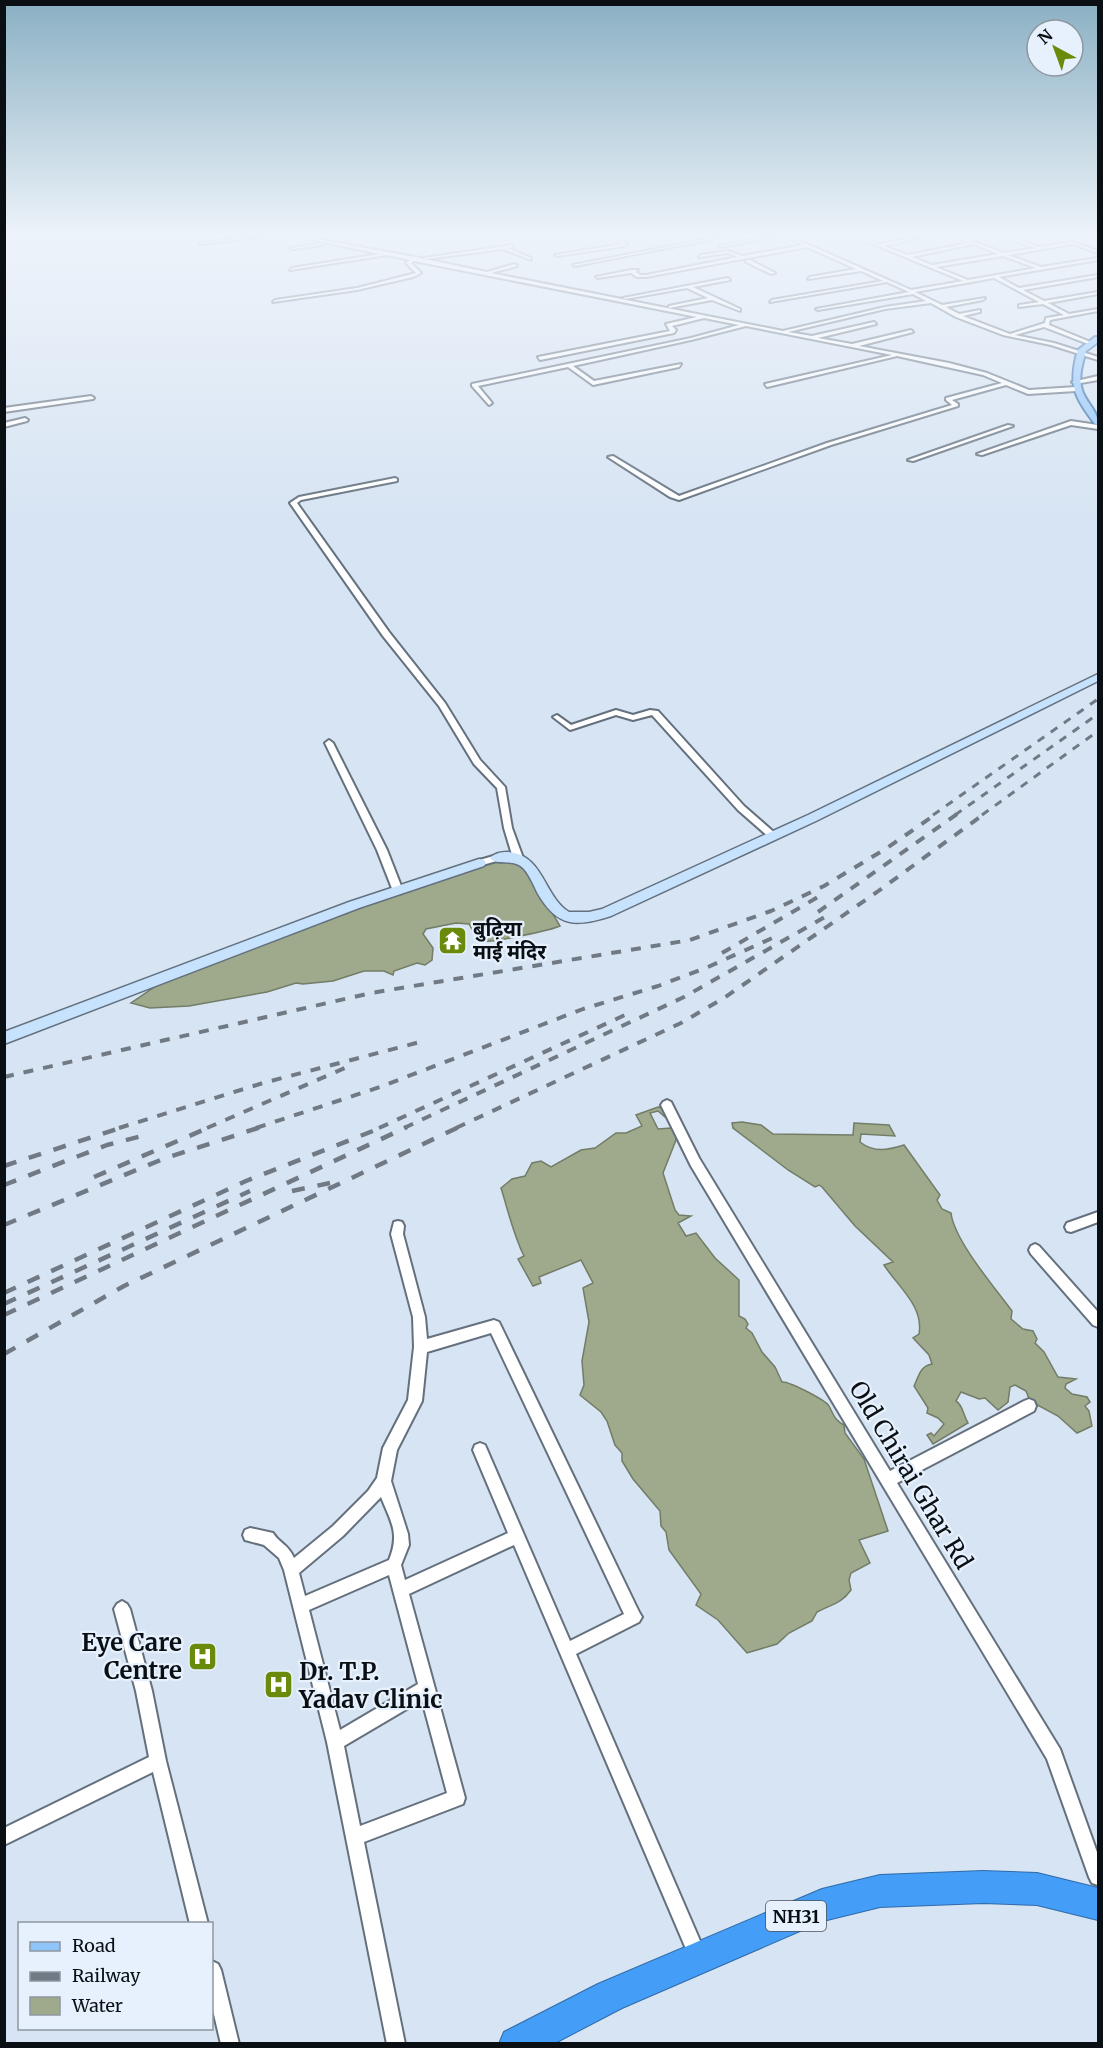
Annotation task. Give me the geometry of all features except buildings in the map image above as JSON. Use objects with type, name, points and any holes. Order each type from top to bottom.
[{"type":"highway","name":"NH31","points":[[516,2043],[610,1996],[822,1905],[880,1891],[983,1887],[1037,1889],[1098,1904]]},
{"type":"main road","points":[[1094,341],[1081,353],[1076,385],[1081,400],[1098,422]]},
{"type":"street","points":[[540,358],[670,332]]},
{"type":"street","points":[[489,403],[474,385],[720,332]]},
{"type":"street","points":[[782,332],[973,370],[1031,392],[1076,385],[1098,378]]},
{"type":"street","points":[[811,338],[838,332]]},
{"type":"street","points":[[852,346],[909,332]]},
{"type":"street","points":[[1000,332],[1052,344],[1098,359]]},
{"type":"street","points":[[1009,335],[1021,332]]},
{"type":"street","points":[[1065,332],[1094,341]]},
{"type":"street","points":[[767,385],[899,355]]},
{"type":"street","points":[[568,364],[593,383],[679,365]]},
{"type":"street","points":[[611,457],[672,496],[679,498],[829,444],[956,405],[948,399],[1007,383]]},
{"type":"street","points":[[4,410],[91,398]]},
{"type":"street","points":[[4,425],[25,420]]},
{"type":"street","points":[[980,454],[1071,423],[1098,427]]},
{"type":"street","points":[[911,460],[1010,426]]},
{"type":"street","points":[[992,432],[999,435]]},
{"type":"street","points":[[1007,438],[1014,441]]},
{"type":"street","points":[[395,480],[299,499],[293,503],[386,634],[446,711],[477,762],[501,787],[508,828],[518,858]]},
{"type":"street","points":[[4,1038],[272,935],[497,858],[511,856],[531,867],[559,913],[576,920],[606,913],[773,836],[1098,677]]},
{"type":"street","points":[[557,717],[570,728],[616,712],[633,718],[650,712],[655,713],[741,808],[773,836]]},
{"type":"street","points":[[329,743],[382,850],[398,891]]},
{"type":"street","name":"Old Chirai Ghar Rd","points":[[667,1105],[695,1162],[1054,1755],[1098,1877]]},
{"type":"street","points":[[1071,1227],[1098,1217]]},
{"type":"street","points":[[356,1836],[457,1798],[394,1565],[402,1544],[396,1515],[386,1492],[384,1480],[390,1448],[415,1401],[421,1347],[418,1317],[397,1234],[398,1226]]},
{"type":"street","points":[[1035,1250],[1098,1321]]},
{"type":"street","points":[[421,1347],[494,1326],[629,1606],[634,1617],[566,1651]]},
{"type":"street","points":[[888,1480],[1029,1406]]},
{"type":"street","points":[[480,1450],[698,1957]]},
{"type":"street","points":[[291,1570],[338,1531],[373,1496],[384,1480]]},
{"type":"street","points":[[250,1535],[268,1538],[284,1553],[291,1570],[356,1836],[396,2043]]},
{"type":"street","points":[[400,1590],[517,1536]]},
{"type":"street","points":[[300,1606],[394,1565]]},
{"type":"street","points":[[122,1609],[144,1691],[158,1761],[199,1922]]},
{"type":"street","points":[[334,1742],[427,1688]]},
{"type":"street","points":[[4,1837],[158,1761]]},
{"type":"street","points":[[213,1974],[230,2043]]},
{"type":"water","points":[[501,859],[523,864],[560,926],[522,936],[484,941],[476,937],[469,924],[456,923],[426,929],[423,934],[433,948],[432,960],[425,965],[417,963],[394,971],[393,975],[384,971],[364,971],[333,981],[296,983],[267,992],[189,1006],[150,1008],[131,1003],[159,984],[345,913]]},
{"type":"water","points":[[658,1107],[663,1108],[672,1123],[658,1111],[650,1113],[658,1129],[671,1128],[678,1135],[663,1173],[675,1210],[679,1215],[691,1216],[678,1223],[686,1236],[696,1233],[715,1258],[739,1280],[739,1316],[745,1319],[748,1324],[746,1328],[752,1333],[762,1352],[775,1367],[782,1382],[827,1403],[836,1419],[844,1425],[845,1433],[864,1459],[888,1531],[859,1540],[870,1563],[851,1573],[849,1580],[851,1590],[844,1598],[817,1612],[812,1621],[789,1633],[777,1644],[747,1653],[718,1620],[696,1605],[701,1594],[669,1550],[666,1532],[661,1526],[660,1511],[633,1479],[622,1461],[622,1453],[615,1445],[607,1421],[601,1412],[580,1395],[584,1385],[582,1361],[589,1322],[583,1288],[593,1283],[581,1260],[539,1277],[541,1283],[533,1286],[518,1259],[524,1256],[501,1188],[512,1179],[525,1176],[532,1163],[541,1161],[551,1167],[581,1150],[595,1148],[616,1133],[626,1133],[642,1126],[636,1115]]},
{"type":"water","points":[[732,1123],[761,1125],[773,1134],[853,1135],[854,1123],[889,1125],[895,1136],[861,1134],[860,1142],[881,1150],[904,1145],[940,1195],[937,1200],[942,1209],[951,1213],[967,1250],[1012,1311],[1011,1319],[1023,1329],[1033,1331],[1037,1339],[1035,1343],[1044,1352],[1058,1377],[1076,1379],[1066,1384],[1065,1388],[1072,1394],[1087,1397],[1090,1402],[1085,1406],[1089,1411],[1092,1426],[1077,1433],[1058,1416],[1030,1401],[1026,1391],[1015,1385],[1010,1387],[1008,1402],[998,1410],[985,1398],[979,1399],[961,1392],[956,1401],[962,1408],[968,1423],[933,1444],[927,1435],[931,1433],[934,1436],[944,1424],[927,1413],[928,1408],[914,1386],[922,1369],[932,1364],[929,1355],[913,1338],[919,1334],[918,1314],[909,1297],[884,1265],[893,1262],[855,1226],[822,1187],[819,1185],[815,1187],[788,1170],[733,1128]]},
{"type":"railway","points":[[933,815],[1098,699]]},
{"type":"railway","points":[[955,815],[1098,714]]},
{"type":"railway","points":[[982,815],[1098,731]]},
{"type":"railway","points":[[4,1077],[371,993],[690,940],[771,911],[824,886],[887,848],[936,814]]},
{"type":"railway","points":[[818,912],[957,814]]},
{"type":"railway","points":[[456,1128],[681,1023],[724,998],[877,892],[984,814]]},
{"type":"railway","points":[[722,953],[818,897]]},
{"type":"railway","points":[[404,1128],[684,997],[832,913]]},
{"type":"railway","points":[[256,1128],[380,1087],[583,1009],[658,986],[708,967],[779,935]]},
{"type":"railway","points":[[379,1128],[625,1015]]},
{"type":"railway","points":[[119,1128],[263,1083],[420,1042]]},
{"type":"railway","points":[[207,1128],[347,1067]]},
{"type":"railway","points":[[4,1166],[123,1127]]},
{"type":"railway","points":[[94,1177],[210,1127]]},
{"type":"railway","points":[[4,1225],[163,1159],[261,1127]]},
{"type":"railway","points":[[4,1293],[246,1181],[383,1127]]},
{"type":"railway","points":[[4,1315],[407,1127]]},
{"type":"railway","points":[[4,1354],[124,1286],[459,1127]]},
{"type":"railway","points":[[4,1185],[107,1145],[146,1135]]},
{"type":"railway","points":[[292,1191],[330,1183]]},
{"type":"railway","points":[[4,1304],[250,1191]]},
{"type":"place","name":"बुढ़िया माई मंदिर","points":[[452,940]]},
{"type":"place","name":"Eye Care Centre","points":[[203,1656]]},
{"type":"place","name":"Dr. T.P. Yadav Clinic","points":[[278,1685]]}]
